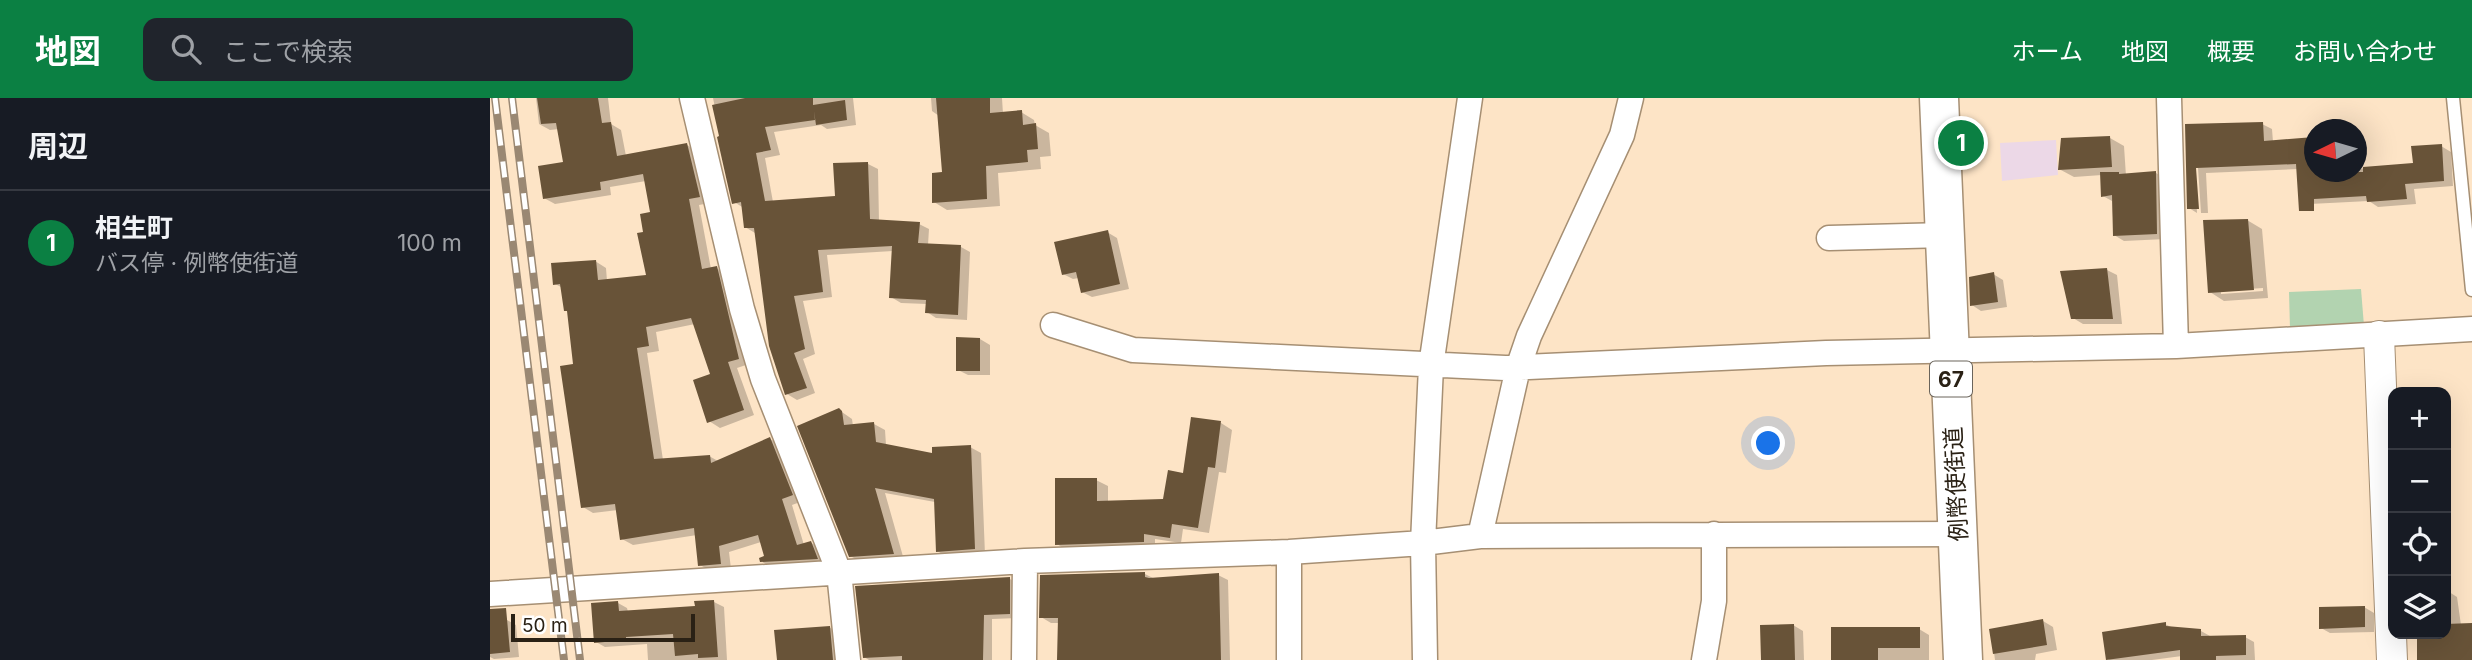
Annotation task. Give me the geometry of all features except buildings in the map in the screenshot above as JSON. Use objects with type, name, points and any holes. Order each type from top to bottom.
[{"type":"main road","name":"例幣使街道","points":[[1939,98],[1963,660]]},
{"type":"street","points":[[692,98],[742,309],[763,379],[839,572],[848,660]]},
{"type":"street","points":[[1425,660],[1423,543],[1431,366],[1470,98]]},
{"type":"street","points":[[1480,536],[1518,368],[1529,336],[1622,135],[1631,98]]},
{"type":"street","points":[[2169,98],[2176,346]]},
{"type":"street","points":[[1829,238],[1946,235]]},
{"type":"street","points":[[1053,325],[1133,350],[1518,368],[1826,352],[2176,346],[2472,329]]},
{"type":"street","points":[[2379,336],[2392,660]]},
{"type":"street","points":[[1704,660],[1714,601],[1714,534]]},
{"type":"street","points":[[490,593],[1025,561],[1289,552],[1423,543],[1480,536],[1958,534]]},
{"type":"street","points":[[1289,552],[1289,660]]},
{"type":"street","points":[[1024,660],[1025,561]]},
{"type":"lane","points":[[2453,98],[2472,290]]},
{"type":"shaded area","points":[[2056,140],[2058,175],[2002,181],[2000,143]]},
{"type":"green space","points":[[2361,289],[2364,326],[2290,329],[2289,292]]},
{"type":"railway","points":[[495,98],[564,660]]},
{"type":"railway","points":[[512,98],[580,660]]},
{"type":"place","name":"相生町","points":[[1961,143]]}]
